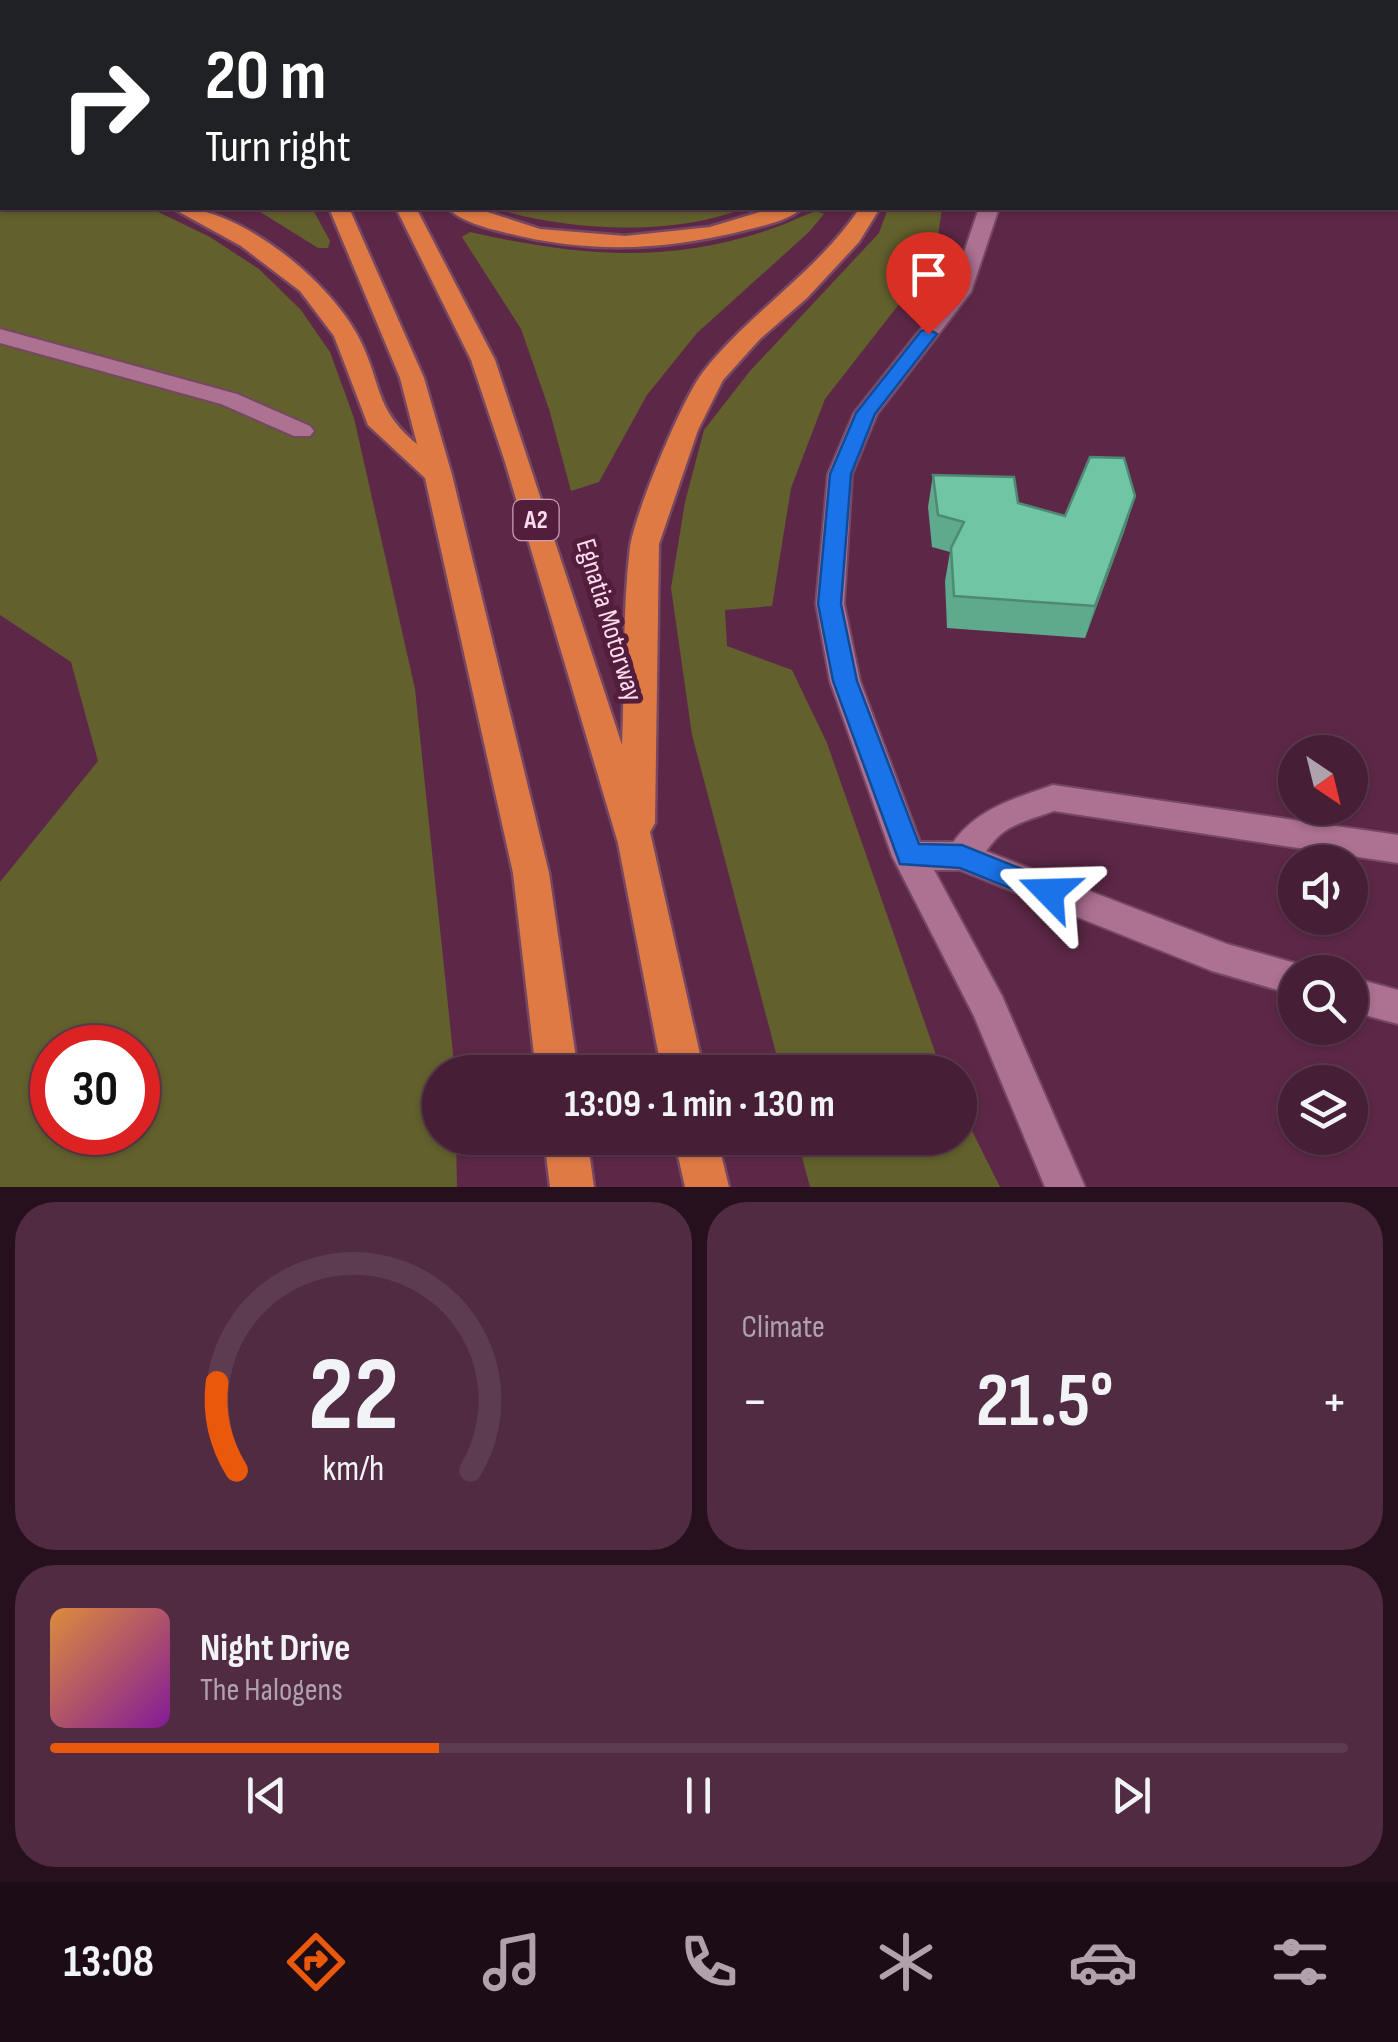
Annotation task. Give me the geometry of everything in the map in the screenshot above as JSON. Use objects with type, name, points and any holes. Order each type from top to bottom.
[{"type":"highway","points":[[186,210],[257,244],[304,283],[339,323],[357,356],[377,420],[438,475]]},
{"type":"highway","points":[[340,210],[412,378],[438,475],[531,873],[555,1055]]},
{"type":"highway","name":"Egnatia Motorway","points":[[407,210],[483,360],[518,462],[636,844],[679,1055]]},
{"type":"highway","points":[[464,210],[524,230],[631,243],[692,239],[787,210]]},
{"type":"highway","points":[[636,844],[645,544],[684,430],[712,377],[752,334],[799,293],[851,236],[869,210]]},
{"type":"highway","points":[[568,1155],[572,1187]]},
{"type":"highway","points":[[700,1155],[707,1187]]},
{"type":"street","points":[[988,210],[961,292],[866,413],[840,474],[830,604],[845,681],[909,856],[989,1008],[1065,1187]]},
{"type":"street","points":[[0,336],[229,399],[302,431]]},
{"type":"street","points":[[962,856],[990,822],[1053,798],[1398,848]]},
{"type":"street","points":[[909,856],[962,856],[1226,960],[1278,974]]},
{"type":"street","points":[[1368,999],[1398,1008]]},
{"type":"shaded area","points":[[0,210],[154,210],[210,237],[259,269],[301,310],[330,352],[354,418],[415,689],[453,1053],[422,1055],[422,1155],[456,1155],[457,1187],[0,1187],[0,882],[98,761],[71,662],[0,615]]},
{"type":"shaded area","points":[[257,210],[313,210],[330,241],[328,248],[318,248]]},
{"type":"shaded area","points":[[500,210],[739,210],[685,223],[619,228]]},
{"type":"shaded area","points":[[887,210],[942,210],[935,258],[825,399],[791,488],[772,606],[725,610],[727,646],[792,670],[827,743],[936,1055],[777,1055],[692,735],[671,588],[685,502],[704,430],[750,371],[879,233]]},
{"type":"shaded area","points":[[816,211],[824,214],[809,232],[697,333],[647,395],[599,482],[571,491],[549,409],[521,329],[462,237],[470,232],[585,251],[660,252],[735,240]]},
{"type":"shaded area","points":[[977,1141],[1000,1187],[810,1187],[802,1155],[977,1155]]},
{"type":"building","points":[[1090,457],[1124,458],[1135,496],[1095,606],[954,596],[951,548],[964,522],[938,515],[933,475],[1014,477],[1018,503],[1065,516]]},
{"type":"route","points":[[928,334],[866,413],[840,474],[830,604],[845,681],[909,856],[962,856],[1049,892]]}]
